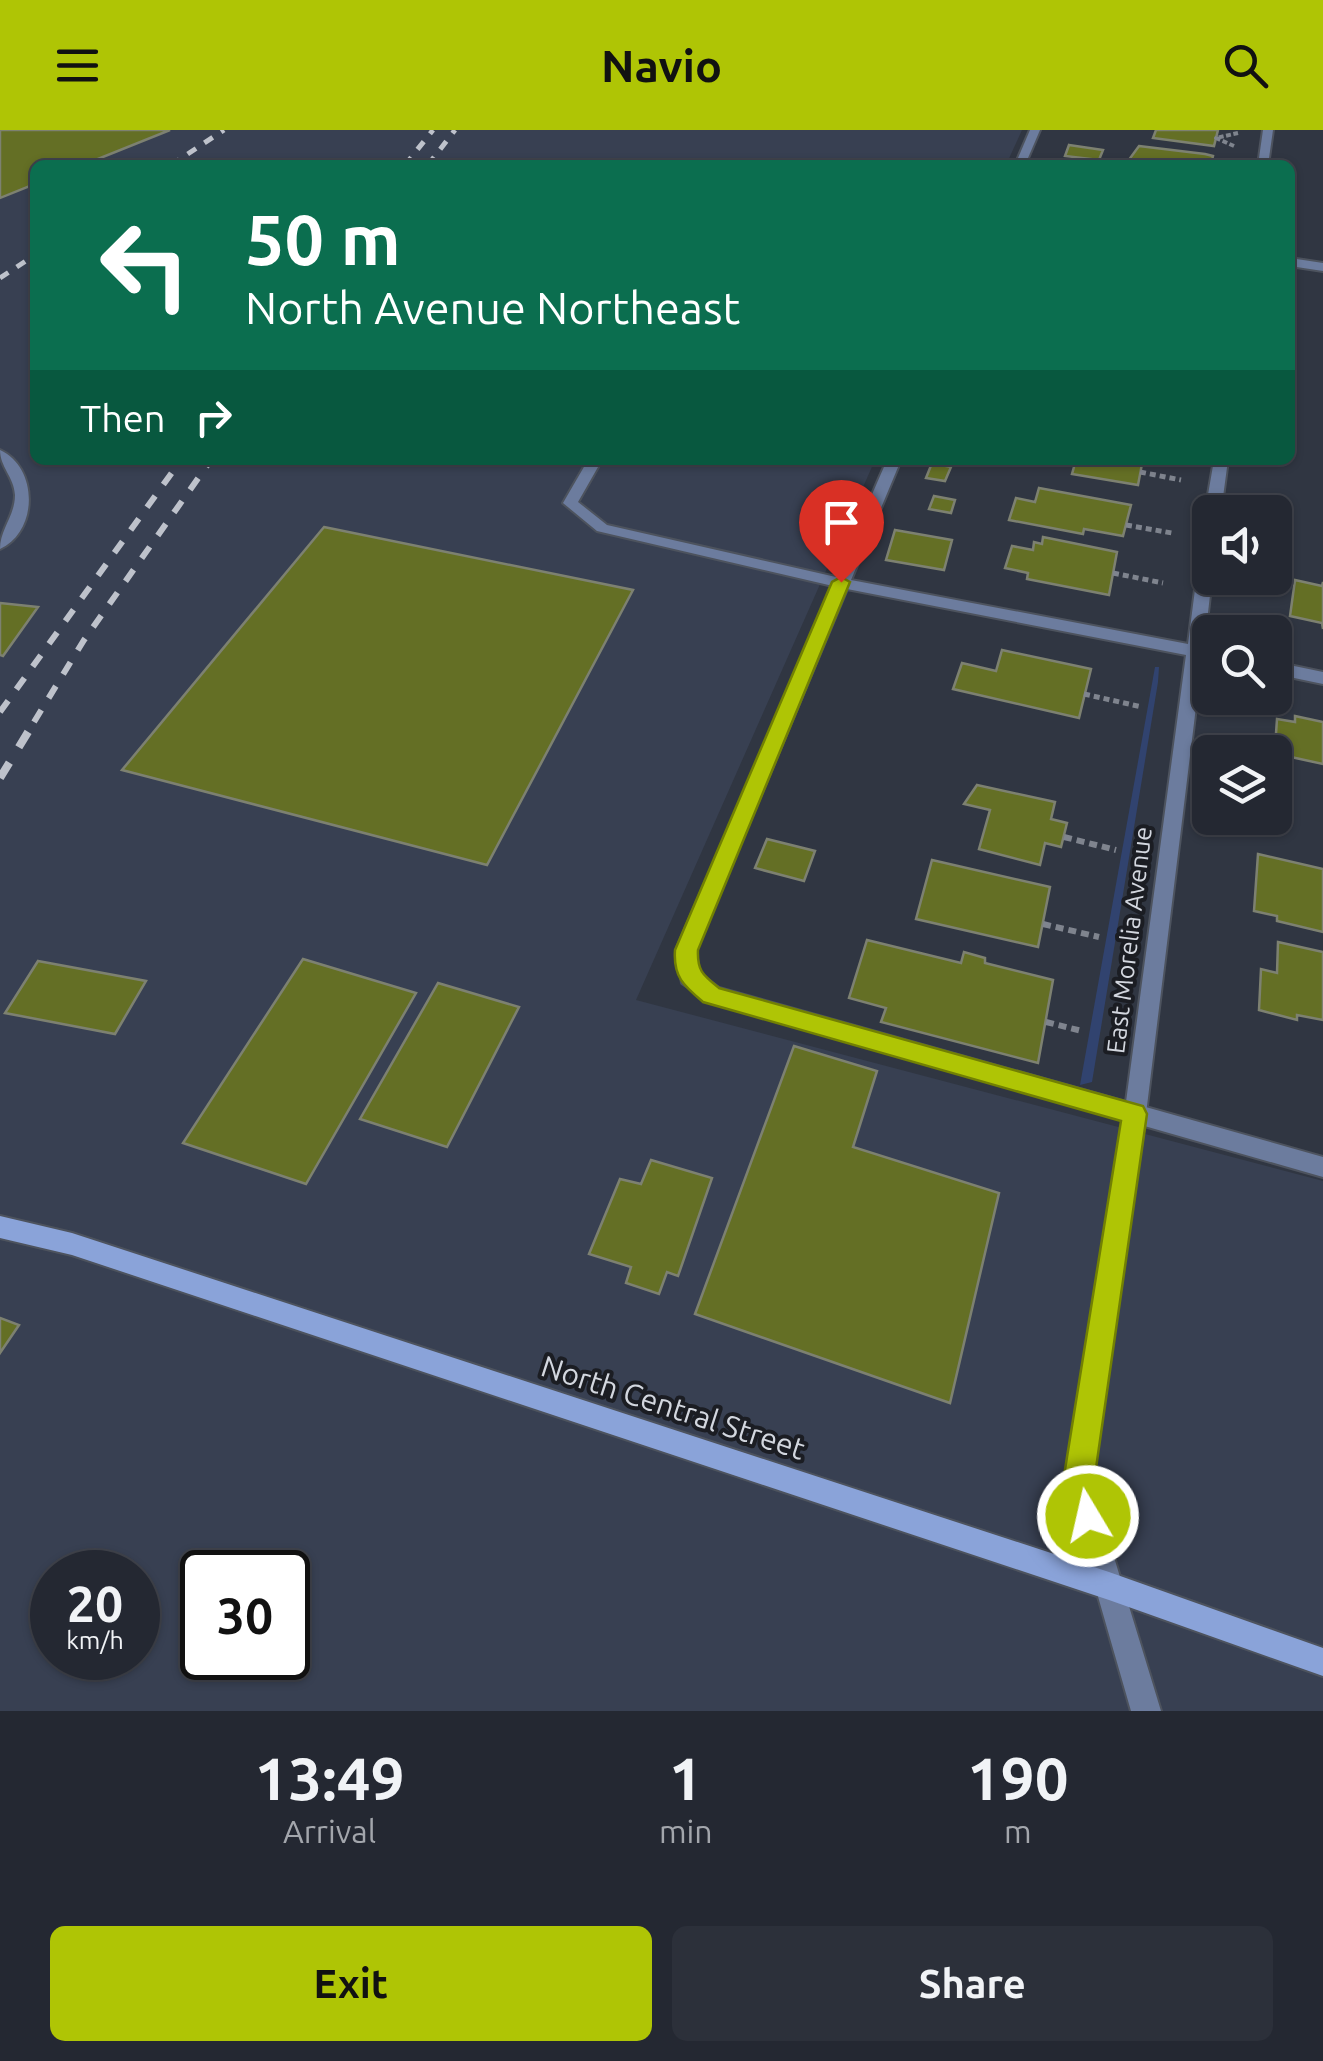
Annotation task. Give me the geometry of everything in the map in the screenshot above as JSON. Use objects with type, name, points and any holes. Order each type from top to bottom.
[{"type":"main road","name":"North Central Street","points":[[0,1228],[72,1244],[1109,1586],[1323,1662]]},
{"type":"street","points":[[1022,160],[1035,130]]},
{"type":"street","points":[[1264,160],[1268,130]]},
{"type":"street","points":[[1295,263],[1323,268]]},
{"type":"street","points":[[0,454],[17,470],[25,489],[16,530],[0,544]]},
{"type":"street","points":[[592,465],[570,504],[602,528],[841,582],[1192,650]]},
{"type":"street","points":[[892,465],[686,950],[688,977],[712,996],[1323,1167]]},
{"type":"street","points":[[1215,495],[1219,465]]},
{"type":"street","points":[[1292,672],[1323,678]]},
{"type":"street","name":"East Morelia Avenue","points":[[1146,1711],[1078,1482],[1193,715]]},
{"type":"path","points":[[1240,148],[1216,138],[1242,133]]},
{"type":"path","points":[[1140,472],[1181,480]]},
{"type":"path","points":[[1126,525],[1172,534]]},
{"type":"path","points":[[1113,573],[1163,583]]},
{"type":"path","points":[[1084,694],[1142,707]]},
{"type":"path","points":[[1064,837],[1116,850]]},
{"type":"path","points":[[1043,924],[1100,937]]},
{"type":"path","points":[[1046,1022],[1082,1031]]},
{"type":"shaded area","points":[[0,130],[1022,130],[1008,160],[30,160],[30,465],[873,465],[636,1000],[1323,1181],[1323,1711],[0,1711]]},
{"type":"shaded area","points":[[1155,667],[1159,667],[1158,682],[1092,1082],[1080,1085]]},
{"type":"building","points":[[0,130],[170,130],[95,160],[30,160],[30,186],[0,198]]},
{"type":"building","points":[[1156,130],[1218,130],[1214,146],[1153,138]]},
{"type":"building","points":[[1069,145],[1103,150],[1099,160],[1065,156]]},
{"type":"building","points":[[1139,146],[1213,156],[1212,160],[1129,160]]},
{"type":"building","points":[[931,465],[951,467],[945,481],[926,478]]},
{"type":"building","points":[[1075,465],[1142,465],[1138,485],[1072,474]]},
{"type":"building","points":[[1039,488],[1131,505],[1123,536],[1084,529],[1083,534],[1009,520],[1016,498],[1035,502]]},
{"type":"building","points":[[934,496],[955,500],[951,513],[929,509]]},
{"type":"building","points":[[324,527],[633,590],[487,865],[122,770]]},
{"type":"building","points":[[895,530],[952,540],[944,570],[886,560]]},
{"type":"building","points":[[1043,537],[1117,552],[1109,595],[1027,579],[1028,573],[1005,568],[1012,546],[1033,550],[1034,542],[1042,544]]},
{"type":"building","points":[[1295,580],[1322,586],[1323,582],[1323,629],[1322,623],[1290,615]]},
{"type":"building","points":[[0,603],[38,607],[3,656],[0,655]]},
{"type":"building","points":[[1002,650],[1091,669],[1079,718],[953,689],[962,663],[996,671]]},
{"type":"building","points":[[1295,716],[1323,722],[1323,764],[1292,757],[1292,735],[1276,735],[1277,719],[1295,722]]},
{"type":"building","points":[[977,785],[1055,802],[1051,819],[1067,823],[1061,847],[1045,843],[1040,865],[979,849],[990,810],[964,804]]},
{"type":"building","points":[[767,839],[815,851],[804,881],[755,868]]},
{"type":"building","points":[[1258,854],[1323,869],[1323,932],[1254,911]]},
{"type":"building","points":[[932,860],[1050,887],[1038,947],[916,919]]},
{"type":"building","points":[[867,940],[961,963],[964,952],[985,958],[985,963],[1053,980],[1038,1063],[881,1022],[886,1008],[849,998]]},
{"type":"building","points":[[1278,942],[1323,952],[1323,1020],[1297,1015],[1297,1020],[1259,1010],[1261,969],[1277,973]]},
{"type":"building","points":[[303,959],[416,993],[306,1184],[183,1143]]},
{"type":"building","points":[[38,961],[146,981],[115,1034],[5,1013]]},
{"type":"building","points":[[438,983],[519,1007],[447,1147],[360,1119]]},
{"type":"building","points":[[794,1046],[877,1071],[853,1147],[999,1193],[950,1403],[695,1314]]},
{"type":"building","points":[[651,1160],[712,1178],[678,1276],[667,1272],[659,1294],[626,1283],[631,1267],[589,1254],[620,1179],[641,1184]]},
{"type":"building","points":[[0,1318],[19,1325],[0,1353]]},
{"type":"railway","points":[[179,160],[224,130]]},
{"type":"railway","points":[[409,160],[433,130]]},
{"type":"railway","points":[[432,160],[455,130]]},
{"type":"railway","points":[[0,278],[30,258]]},
{"type":"railway","points":[[0,712],[177,465]]},
{"type":"railway","points":[[34,722],[84,640],[207,465]]},
{"type":"railway","points":[[0,778],[36,719]]},
{"type":"route","points":[[841,582],[686,950],[688,977],[712,996],[1134,1114],[1078,1482],[1088,1516]]}]
